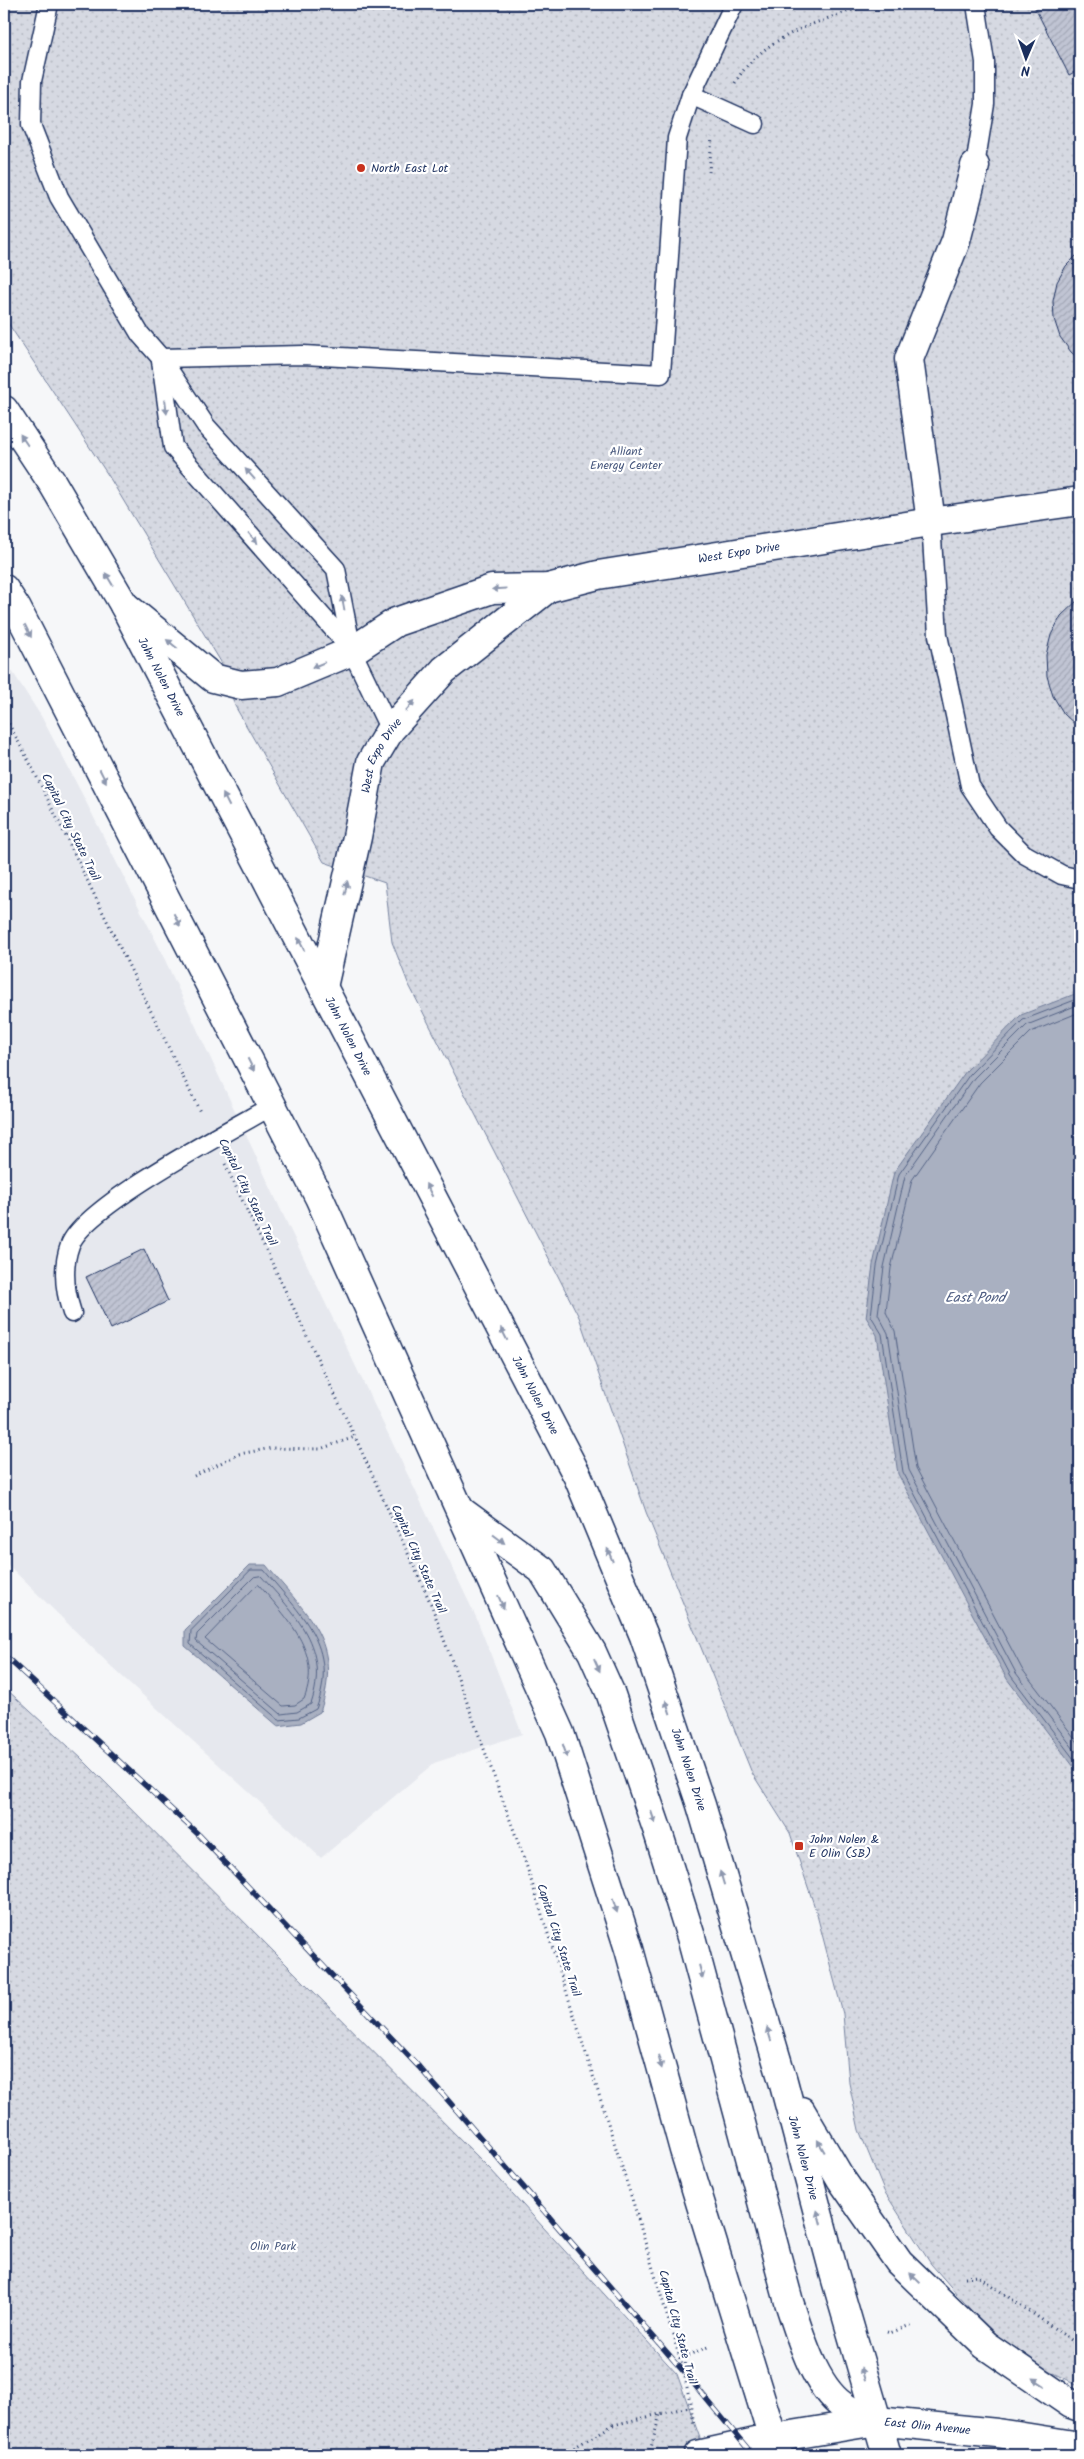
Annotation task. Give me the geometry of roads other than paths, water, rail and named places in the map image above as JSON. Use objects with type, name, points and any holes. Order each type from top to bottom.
[{"type":"main road","points":[[931,522],[909,359],[956,241],[975,166]]},
{"type":"main road","name":"John Nolen Drive","points":[[4,410],[53,484],[124,604],[582,1486],[644,1636],[700,1804],[783,2081],[834,2273],[887,2455]]},
{"type":"main road","name":"West Expo Drive","points":[[124,604],[213,678],[241,685],[278,682],[352,651],[396,622],[492,589],[548,588],[598,575],[931,522],[1080,501]]},
{"type":"main road","name":"West Expo Drive","points":[[323,987],[358,837],[371,762],[390,730],[444,670],[548,588]]},
{"type":"main road","points":[[4,589],[22,618],[319,1196],[560,1733],[629,1949],[684,2150],[776,2447]]},
{"type":"main road","points":[[460,1510],[542,1570],[592,1652],[610,1692],[691,1937],[789,2302],[804,2349],[825,2388],[847,2409],[877,2421]]},
{"type":"main road","points":[[783,2081],[841,2179],[899,2262],[985,2345],[1071,2404],[1080,2407]]},
{"type":"main road","name":"East Olin Avenue","points":[[699,2455],[776,2447],[877,2421],[997,2432],[1080,2446]]},
{"type":"lane","points":[[49,4],[32,80],[31,125],[60,197],[140,334],[161,358],[206,426],[336,569],[352,651],[390,730]]},
{"type":"lane","points":[[161,358],[303,356],[661,374],[677,138],[691,95],[734,4]]},
{"type":"lane","points":[[975,166],[985,104],[985,62],[976,4]]},
{"type":"lane","points":[[691,95],[755,124]]},
{"type":"lane","points":[[161,358],[173,447],[352,651]]},
{"type":"lane","points":[[931,522],[938,635],[970,786],[998,828],[1024,854],[1062,876],[1080,879]]},
{"type":"lane","points":[[72,1313],[66,1295],[66,1263],[70,1244],[84,1226],[117,1198],[213,1139],[272,1106]]},
{"type":"water","name":"East Pond","points":[[1080,992],[1080,1775],[1007,1679],[898,1474],[877,1335],[866,1317],[873,1265],[894,1172],[966,1071],[1021,1015]]},
{"type":"water","points":[[250,1565],[266,1565],[307,1615],[317,1631],[324,1648],[327,1667],[326,1688],[320,1712],[301,1723],[278,1726],[185,1646],[185,1630]]},
{"type":"railway","points":[[4,1655],[199,1835],[419,2067],[684,2372],[753,2455]]},
{"type":"place","name":"North East Lot","points":[[361,168]]},
{"type":"place","name":"John Nolen & E Olin (SB)","points":[[799,1846]]},
{"type":"park label","name":"Alliant Energy Center","points":[[626,458]]},
{"type":"park label","name":"Olin Park","points":[[273,2246]]}]
